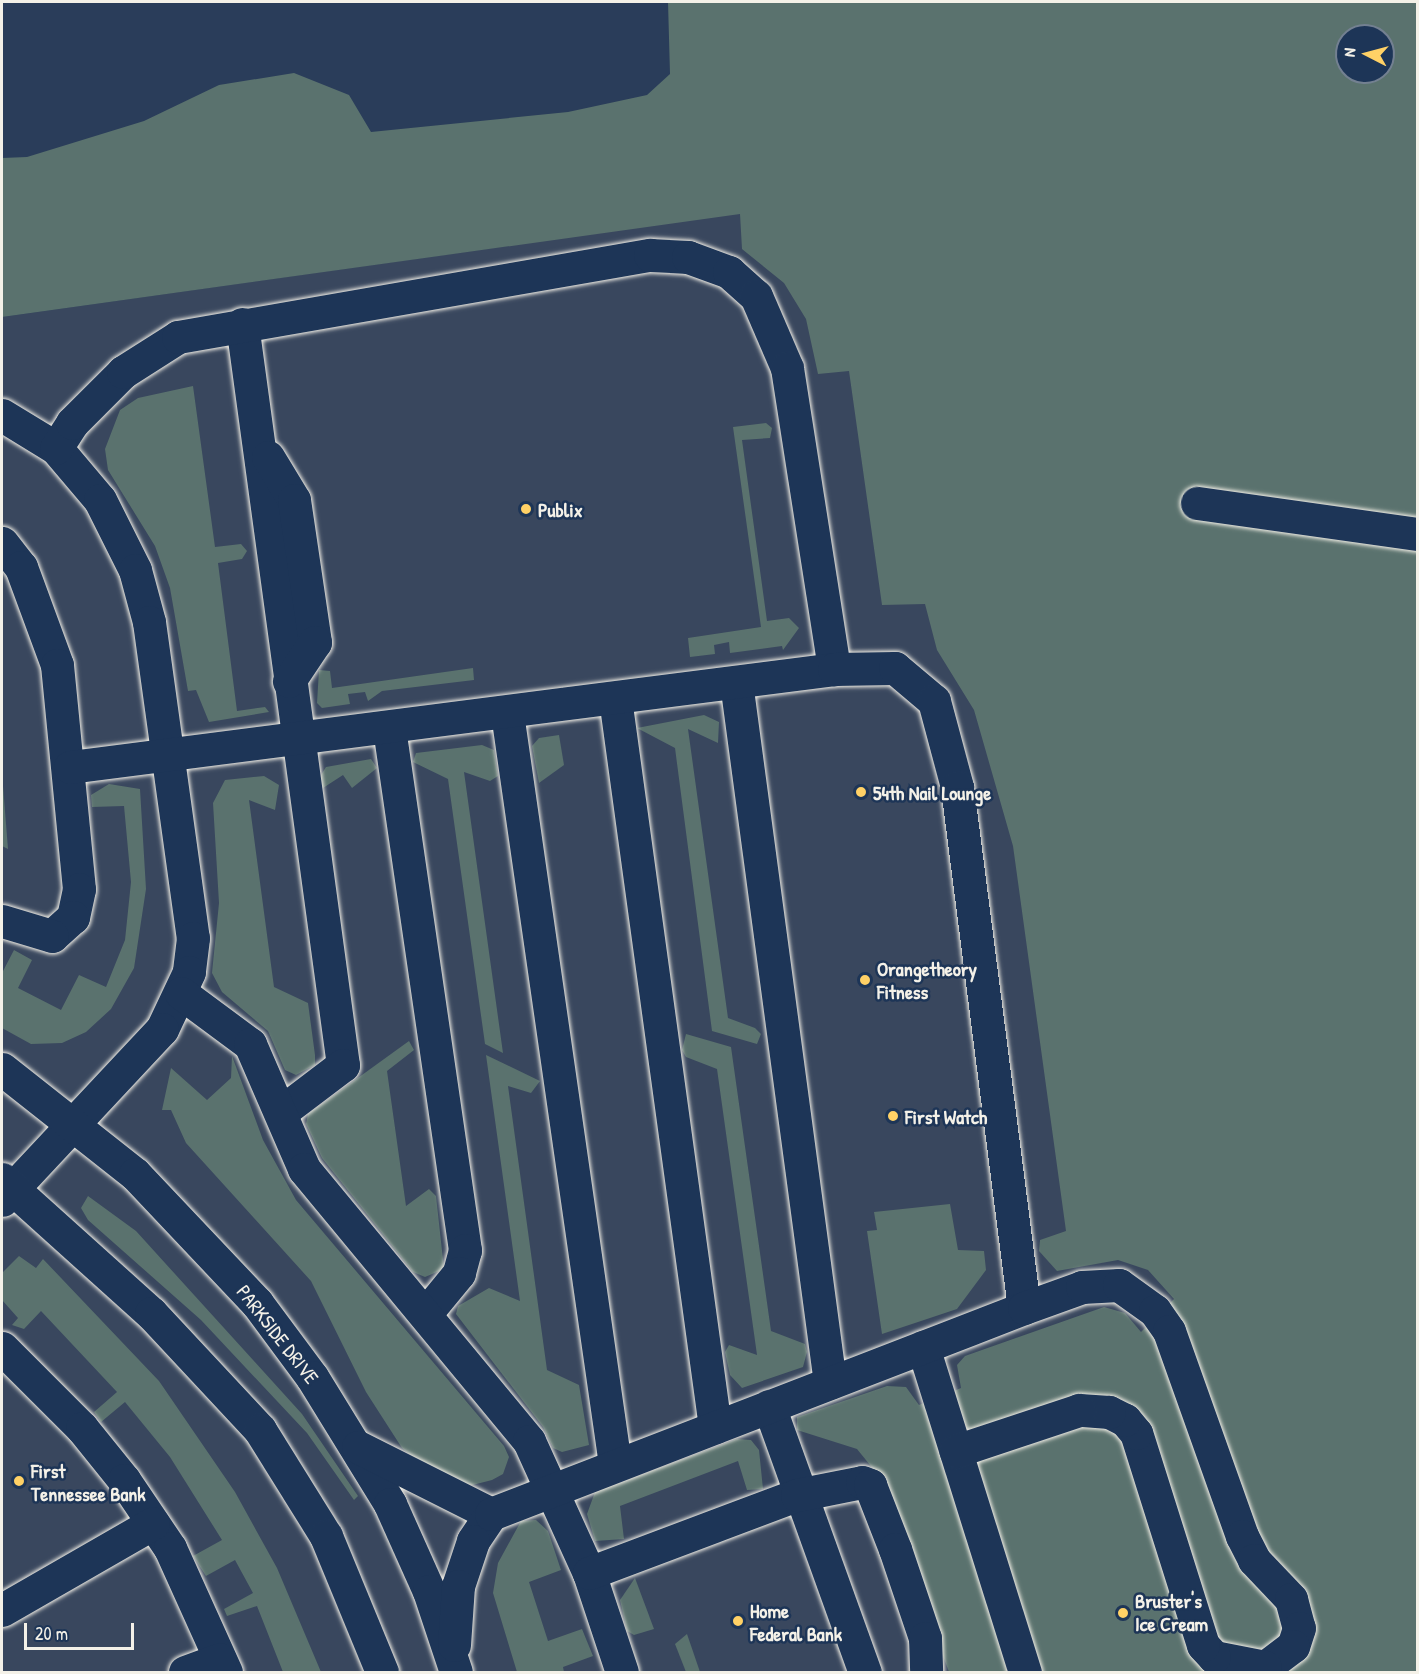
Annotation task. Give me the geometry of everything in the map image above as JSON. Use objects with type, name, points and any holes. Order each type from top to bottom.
[{"type":"street","points":[[56,448],[72,423],[123,372],[178,338],[242,324],[650,255],[688,257],[729,272],[756,296],[787,368],[834,669]]},
{"type":"street","points":[[242,324],[262,448],[296,741],[343,1065],[281,1112]]},
{"type":"street","points":[[2,415],[56,448],[99,500],[135,570],[149,622],[193,938],[182,993],[150,1044],[5,1189],[151,1313],[260,1430],[326,1536],[382,1672]]},
{"type":"street","points":[[1197,503],[1418,534]]},
{"type":"street","points":[[2,543],[21,567],[57,664],[70,767],[79,889],[73,917],[52,936],[2,921]]},
{"type":"street","points":[[70,767],[296,741],[834,669],[895,668],[934,701],[957,787],[1024,1308]]},
{"type":"street","points":[[736,682],[830,1383]]},
{"type":"street","points":[[615,699],[715,1427]]},
{"type":"street","points":[[507,713],[615,1464]]},
{"type":"street","points":[[389,728],[465,1250],[459,1273],[427,1312]]},
{"type":"street","points":[[182,993],[250,1044],[304,1169],[427,1312],[529,1441],[589,1573],[622,1672]]},
{"type":"street","name":"PARKSIDE DRIVE","points":[[2,1069],[73,1120],[135,1174],[257,1303],[357,1447],[429,1591],[454,1667]]},
{"type":"street","points":[[454,1667],[458,1586],[473,1541],[491,1514],[549,1489],[1024,1308],[1082,1287],[1119,1285],[1155,1311],[1169,1331],[1242,1536],[1254,1560],[1291,1599],[1299,1628],[1293,1646],[1265,1667],[1214,1657],[1195,1626],[1136,1433],[1109,1412],[1063,1414],[956,1451]]},
{"type":"street","points":[[923,1347],[1025,1672]]},
{"type":"street","points":[[2,1348],[82,1428],[153,1523],[223,1666],[185,1672]]},
{"type":"street","points":[[769,1406],[796,1496],[864,1672]]},
{"type":"street","points":[[357,1447],[491,1514]]},
{"type":"street","points":[[589,1573],[796,1496],[852,1480],[870,1485],[925,1638],[926,1672]]},
{"type":"street","points":[[2,1610],[153,1523]]},
{"type":"shaded area","points":[[948,184],[1417,1672],[2,1672],[2,317]]},
{"type":"green space","points":[[668,2],[1417,2],[1417,1672],[949,1672],[874,1470],[857,1449],[797,1430],[797,1417],[887,1386],[906,1387],[919,1405],[961,1388],[957,1365],[965,1356],[1104,1307],[1125,1313],[1141,1332],[1174,1299],[1148,1270],[1118,1260],[1057,1271],[1039,1251],[1040,1240],[1066,1231],[1013,846],[974,710],[937,650],[925,604],[882,605],[849,371],[818,374],[806,319],[784,283],[742,249],[740,214],[2,317],[2,158],[27,157],[144,121],[219,85],[294,73],[349,95],[371,132],[568,112],[647,95],[670,74]]},
{"type":"green space","points":[[193,386],[215,547],[241,544],[247,551],[242,559],[218,563],[237,711],[265,707],[269,712],[209,722],[196,690],[188,691],[170,588],[155,546],[108,470],[105,449],[120,410],[138,398]]},
{"type":"green space","points":[[766,423],[772,428],[770,438],[742,440],[767,621],[789,618],[799,628],[783,650],[782,646],[730,653],[729,642],[714,645],[715,654],[690,657],[688,638],[761,627],[733,427]]},
{"type":"green space","points":[[473,668],[474,680],[382,691],[368,701],[365,692],[348,694],[350,704],[322,708],[317,703],[319,670],[330,671],[332,688]]},
{"type":"green space","points":[[704,715],[719,722],[718,743],[688,729],[728,1018],[755,1028],[761,1034],[757,1044],[712,1031],[675,748],[637,728]]},
{"type":"green space","points":[[559,735],[564,765],[539,783],[532,746],[539,738]]},
{"type":"green space","points":[[482,745],[494,750],[498,776],[490,781],[464,772],[503,1053],[485,1044],[448,779],[413,762],[416,753]]},
{"type":"green space","points":[[371,759],[377,768],[352,788],[343,775],[323,788],[316,783],[326,767]]},
{"type":"green space","points":[[264,776],[279,785],[275,810],[249,800],[274,987],[308,1003],[315,1055],[315,1065],[296,1075],[285,1070],[268,1031],[222,992],[212,973],[219,903],[213,803],[225,780]]},
{"type":"green space","points":[[109,784],[140,789],[146,889],[134,968],[111,1009],[86,1032],[62,1043],[31,1044],[2,1028],[2,973],[14,950],[32,960],[18,988],[61,1010],[79,975],[106,987],[125,940],[131,882],[124,806],[92,807],[91,795]]},
{"type":"green space","points":[[3,786],[8,849],[2,846]]},
{"type":"green space","points":[[686,1034],[731,1047],[771,1331],[805,1344],[807,1352],[803,1367],[742,1388],[730,1375],[725,1352],[729,1345],[757,1355],[717,1069],[686,1057],[682,1050]]},
{"type":"green space","points":[[409,1041],[414,1050],[387,1071],[406,1206],[429,1189],[436,1196],[444,1269],[425,1277],[413,1272],[322,1158],[306,1124],[308,1114]]},
{"type":"green space","points":[[486,1055],[540,1081],[531,1093],[508,1086],[547,1370],[579,1385],[589,1445],[562,1452],[553,1448],[543,1427],[456,1314],[458,1306],[489,1288],[520,1301]]},
{"type":"green space","points":[[232,1056],[263,1140],[296,1200],[504,1446],[509,1457],[503,1474],[492,1480],[453,1490],[402,1448],[366,1392],[311,1281],[186,1143],[171,1110],[162,1110],[171,1068],[207,1100],[231,1078]]},
{"type":"green space","points":[[88,1196],[136,1231],[302,1414],[358,1496],[354,1500],[307,1433],[201,1320],[88,1220],[81,1208]]},
{"type":"green space","points":[[950,1204],[958,1250],[984,1251],[986,1270],[957,1309],[882,1334],[867,1231],[877,1230],[874,1212]]},
{"type":"green space","points":[[19,1256],[36,1268],[43,1259],[159,1381],[235,1492],[277,1568],[321,1672],[283,1672],[257,1606],[227,1616],[224,1609],[253,1593],[235,1560],[206,1576],[193,1556],[222,1540],[170,1457],[125,1402],[101,1422],[94,1412],[117,1392],[41,1311],[24,1329],[12,1325],[18,1318],[2,1300],[2,1273]]},
{"type":"green space","points":[[737,1439],[751,1440],[759,1450],[763,1489],[747,1490],[738,1461],[620,1506],[624,1539],[595,1541],[587,1514],[595,1492]]},
{"type":"green space","points":[[536,1520],[548,1531],[561,1570],[529,1582],[548,1641],[582,1629],[593,1656],[563,1667],[564,1672],[517,1672],[493,1593],[498,1563],[521,1521]]},
{"type":"green space","points":[[635,1578],[654,1629],[634,1635],[627,1631],[620,1600]]},
{"type":"green space","points":[[687,1634],[700,1672],[686,1672],[675,1644]]},
{"type":"place","name":"Publix","points":[[526,509]]},
{"type":"place","name":"54th Nail Lounge","points":[[861,792]]},
{"type":"place","name":"Orangetheory Fitness","points":[[865,980]]},
{"type":"place","name":"First Watch","points":[[893,1116]]},
{"type":"place","name":"First Tennessee Bank","points":[[19,1481]]},
{"type":"place","name":"Bruster's Ice Cream","points":[[1123,1613]]},
{"type":"place","name":"Home Federal Bank","points":[[738,1621]]}]
